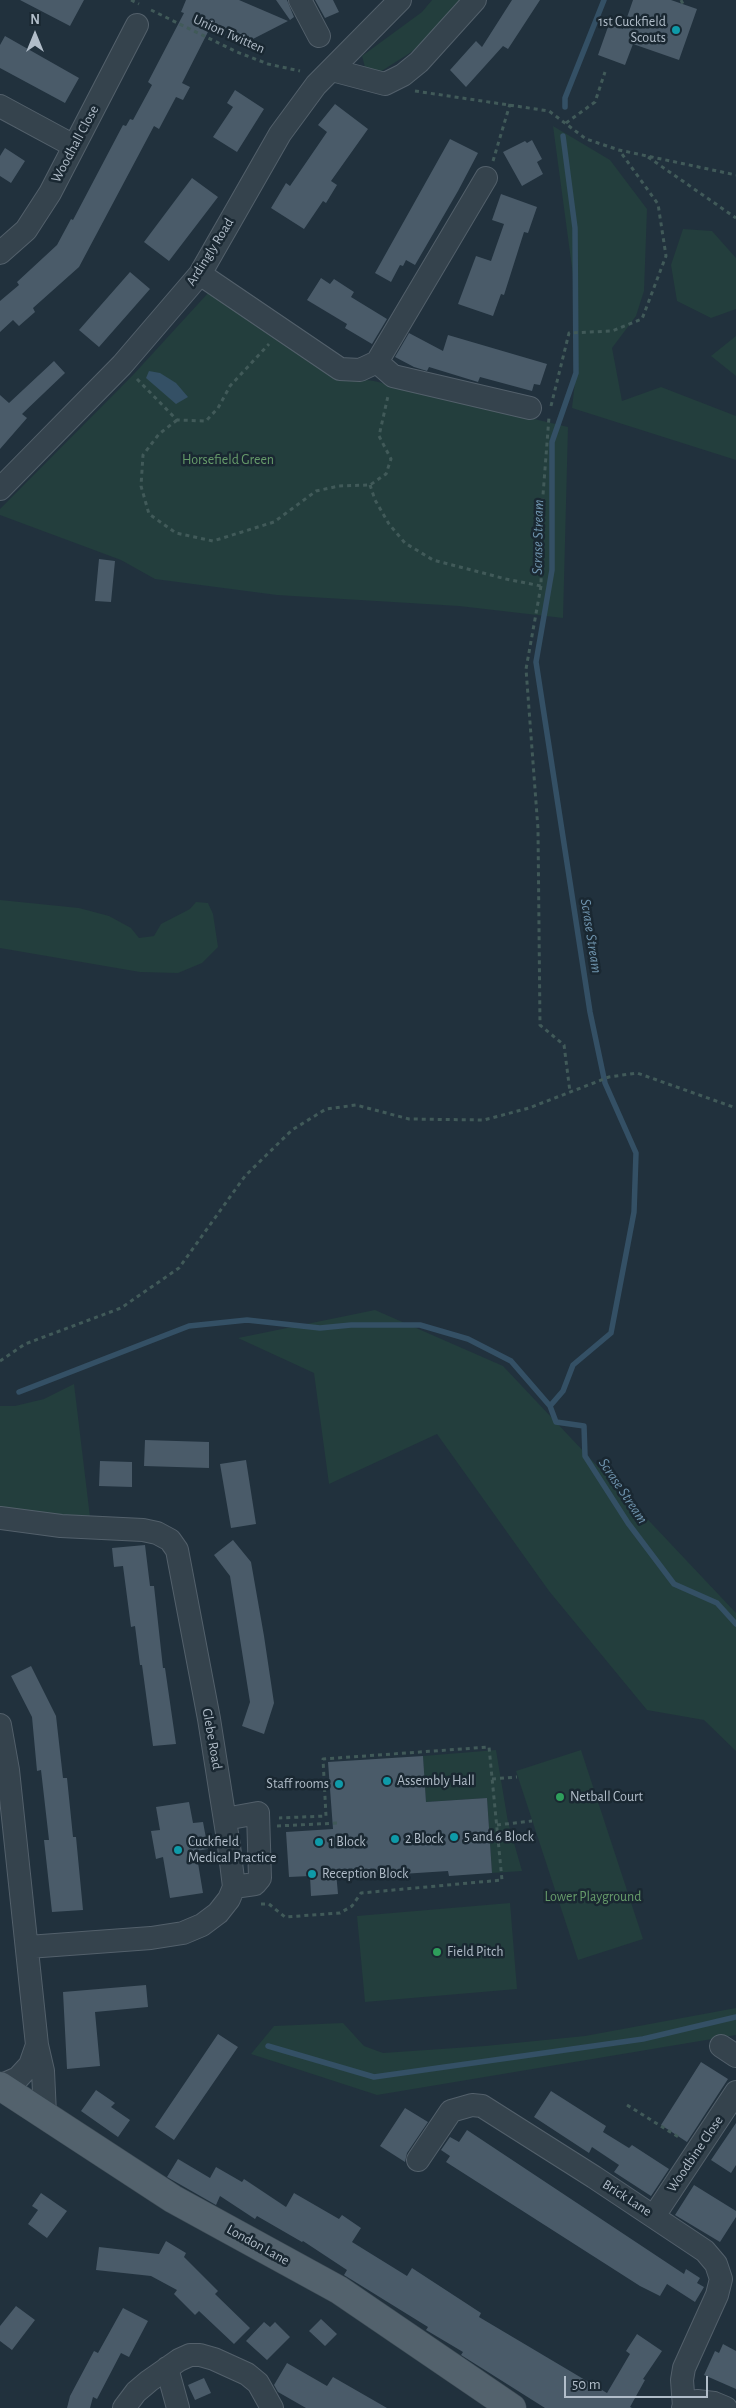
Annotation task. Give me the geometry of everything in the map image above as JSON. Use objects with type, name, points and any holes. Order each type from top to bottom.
[{"type":"main road","name":"London Lane","points":[[0,2086],[173,2199],[339,2290],[512,2408]]},
{"type":"street","points":[[300,0],[319,36]]},
{"type":"street","name":"Ardingly Road","points":[[0,489],[122,365],[200,274],[280,134],[324,77],[400,0]]},
{"type":"street","points":[[324,77],[385,84],[403,75],[419,62],[456,24],[475,0]]},
{"type":"street","name":"Woodhall Close","points":[[0,253],[26,230],[50,193],[137,25]]},
{"type":"street","points":[[0,106],[74,146]]},
{"type":"street","points":[[385,369],[486,178]]},
{"type":"street","points":[[200,274],[281,331],[340,369],[385,369],[530,408]]},
{"type":"street","name":"Glebe Road","points":[[0,1518],[61,1526],[143,1530],[157,1533],[170,1540],[177,1550],[225,1819],[231,1893]]},
{"type":"street","points":[[0,1725],[8,1770],[37,2045],[43,2071],[45,2114]]},
{"type":"street","points":[[28,1947],[151,1938],[184,1933],[202,1925],[218,1914],[231,1893],[255,1884],[260,1878],[263,1827],[258,1814],[225,1819]]},
{"type":"street","points":[[0,2086],[18,2078],[30,2065],[37,2045]]},
{"type":"street","name":"Woodbine Close","points":[[654,2216],[736,2092]]},
{"type":"street","name":"Brick Lane","points":[[418,2160],[451,2111],[466,2106],[482,2106],[654,2216],[705,2251],[716,2264],[721,2279],[717,2295],[684,2368],[682,2380],[683,2407]]},
{"type":"street","points":[[124,2408],[136,2392],[167,2368],[190,2355],[200,2355],[214,2359],[252,2378],[258,2383],[272,2408]]},
{"type":"street","points":[[167,2368],[178,2408]]},
{"type":"street","points":[[683,2407],[697,2401],[714,2403],[726,2408]]},
{"type":"path","name":"Union Twitten","points":[[131,0],[237,52],[268,64],[324,77]]},
{"type":"path","points":[[566,122],[595,102],[605,72]]},
{"type":"path","points":[[385,84],[400,89],[549,111],[586,139],[619,150],[736,175]]},
{"type":"path","points":[[486,178],[510,104]]},
{"type":"path","points":[[645,156],[736,218]]},
{"type":"path","points":[[281,331],[230,386],[218,408],[206,421],[177,420],[159,434],[143,455],[141,486],[149,514],[176,533],[213,541],[274,522],[316,491],[339,486],[370,486],[386,474],[391,459],[380,436],[385,369]]},
{"type":"path","points":[[122,365],[177,420]]},
{"type":"path","points":[[541,586],[526,670],[538,829],[540,1025],[564,1045],[570,1092]]},
{"type":"path","points":[[0,1361],[25,1344],[120,1308],[179,1268],[245,1176],[292,1130],[326,1109],[356,1105],[409,1119],[484,1120],[529,1108],[609,1077],[637,1074],[736,1108]]},
{"type":"path","points":[[231,1893],[269,1904],[285,1917],[340,1912],[352,1906],[361,1893],[502,1880],[489,1747],[323,1759],[326,1816],[267,1818],[263,1827],[338,1823]]},
{"type":"path","points":[[492,1779],[517,1777]]},
{"type":"path","points":[[497,1825],[532,1821]]},
{"type":"path","points":[[269,1894],[269,1904]]},
{"type":"path","points":[[627,2105],[698,2150]]},
{"type":"green space","points":[[432,0],[464,0],[427,42],[380,72],[365,67],[362,56],[422,12]]},
{"type":"green space","points":[[553,126],[610,160],[647,209],[644,291],[636,316],[612,348],[622,401],[661,387],[736,416],[736,460],[572,408],[576,373],[573,275]]},
{"type":"green space","points":[[683,229],[712,231],[736,258],[736,309],[711,318],[677,301],[671,265]]},
{"type":"green space","name":"Horsefield Green","points":[[209,292],[329,375],[374,381],[568,427],[563,618],[459,606],[277,595],[155,579],[121,560],[0,515],[0,509],[133,375]]},
{"type":"green space","points":[[736,336],[736,376],[711,356]]},
{"type":"green space","points":[[0,900],[79,908],[109,916],[131,928],[139,938],[154,936],[161,924],[190,909],[196,902],[208,903],[213,914],[218,947],[202,963],[178,973],[140,972],[0,948]]},
{"type":"green space","points":[[375,1310],[503,1366],[736,1613],[736,1751],[704,1720],[647,1710],[549,1591],[437,1434],[329,1484],[314,1373],[238,1338]]},
{"type":"green space","points":[[74,1384],[90,1517],[0,1510],[0,1406],[15,1406],[44,1399]]},
{"type":"green space","points":[[496,1750],[508,1822],[522,1871],[492,1873],[487,1798],[426,1802],[423,1756]]},
{"type":"green space","name":"Lower Playground","points":[[581,1750],[643,1939],[578,1960],[516,1771]]},
{"type":"green space","name":"Field Pitch","points":[[510,1903],[517,1989],[365,2002],[357,1916]]},
{"type":"green space","points":[[736,2008],[736,2035],[377,2095],[251,2054],[274,2026],[343,2023],[364,2046],[383,2053],[485,2046],[585,2036]]},
{"type":"water","points":[[149,371],[160,373],[176,383],[188,397],[176,404],[146,378]]},
{"type":"building","points":[[20,0],[84,0],[70,26]]},
{"type":"building","points":[[186,0],[239,0],[288,21],[251,40],[212,24],[182,83],[190,87],[183,100],[176,97],[159,129],[154,126],[79,267],[33,308],[35,312],[19,326],[13,320],[0,332],[0,301],[19,285],[17,282],[57,245],[71,219],[73,220],[123,125],[126,126],[130,119],[133,120],[152,85],[148,82],[184,13],[181,12]]},
{"type":"building","points":[[276,0],[287,0],[294,17],[290,20]]},
{"type":"building","points":[[315,0],[333,0],[339,12],[325,18]]},
{"type":"building","points":[[512,0],[540,0],[508,49],[503,46],[466,87],[450,70],[476,41],[482,47]]},
{"type":"building","points":[[633,0],[671,0],[697,9],[679,60],[633,44],[625,65],[598,55],[609,24],[623,29]]},
{"type":"building","points":[[5,36],[79,78],[65,103],[0,68],[0,45]]},
{"type":"building","points":[[235,90],[264,109],[237,152],[213,137],[233,107],[227,103]]},
{"type":"building","points":[[335,104],[368,129],[331,181],[337,185],[326,203],[323,201],[304,229],[271,208],[286,183],[290,186],[327,132],[318,125]]},
{"type":"building","points":[[450,139],[478,153],[415,265],[406,260],[403,266],[400,265],[391,282],[375,273]]},
{"type":"building","points":[[532,140],[542,159],[537,162],[543,174],[522,186],[503,152],[525,141],[527,143]]},
{"type":"building","points":[[5,148],[25,161],[11,183],[0,176],[0,156]]},
{"type":"building","points":[[192,178],[218,197],[169,261],[144,242]]},
{"type":"building","points":[[501,194],[537,207],[528,233],[524,232],[504,295],[501,294],[493,316],[458,304],[476,256],[491,261],[504,224],[492,220]]},
{"type":"building","points":[[130,272],[150,289],[99,347],[79,330]]},
{"type":"building","points":[[321,278],[330,284],[334,279],[354,292],[351,297],[387,319],[372,344],[345,328],[347,324],[307,300]]},
{"type":"building","points":[[409,333],[443,351],[448,335],[547,364],[540,385],[534,384],[532,391],[480,377],[478,382],[429,367],[427,371],[414,367],[395,357]]},
{"type":"building","points":[[54,361],[65,373],[22,414],[27,418],[0,449],[0,395],[9,403]]},
{"type":"building","points":[[99,559],[115,561],[111,602],[95,601]]},
{"type":"building","points":[[145,1440],[209,1442],[209,1468],[144,1466]]},
{"type":"building","points":[[246,1460],[256,1524],[231,1528],[220,1464]]},
{"type":"building","points":[[100,1461],[132,1462],[132,1487],[99,1486]]},
{"type":"building","points":[[233,1540],[251,1562],[264,1636],[274,1703],[264,1734],[242,1726],[250,1702],[230,1576],[214,1555]]},
{"type":"building","points":[[145,1545],[150,1586],[154,1586],[163,1668],[165,1668],[176,1744],[153,1746],[142,1665],[140,1665],[135,1626],[131,1627],[123,1566],[114,1567],[112,1548]]},
{"type":"building","points":[[31,1666],[56,1716],[63,1778],[67,1778],[73,1837],[76,1837],[83,1910],[52,1912],[44,1840],[49,1840],[41,1770],[37,1771],[32,1717],[11,1676]]},
{"type":"building","points":[[423,1756],[426,1802],[487,1798],[492,1873],[449,1876],[448,1871],[371,1876],[370,1869],[336,1872],[338,1894],[311,1896],[310,1876],[289,1877],[286,1832],[333,1829],[328,1762]]},
{"type":"building","name":"Cuckfield Medical Practice","points":[[189,1802],[193,1823],[203,1822],[208,1849],[196,1851],[203,1893],[170,1898],[163,1857],[156,1859],[151,1831],[160,1830],[156,1807]]},
{"type":"building","points":[[146,1985],[148,2007],[95,2012],[100,2066],[67,2069],[63,1992]]},
{"type":"building","points":[[218,2034],[238,2047],[174,2140],[155,2127]]},
{"type":"building","points":[[701,2062],[728,2079],[687,2142],[661,2125]]},
{"type":"building","points":[[96,2090],[115,2103],[111,2107],[130,2120],[118,2137],[81,2111]]},
{"type":"building","points":[[551,2091],[606,2126],[603,2132],[629,2148],[632,2145],[669,2169],[651,2196],[614,2172],[619,2165],[592,2147],[589,2153],[534,2117]]},
{"type":"building","points":[[405,2108],[428,2122],[407,2153],[405,2162],[380,2146]]},
{"type":"building","points":[[736,2123],[736,2165],[731,2173],[711,2160]]},
{"type":"building","points":[[467,2130],[684,2274],[686,2269],[700,2278],[697,2283],[704,2287],[695,2302],[667,2284],[660,2296],[640,2286],[446,2162],[450,2156],[441,2150],[450,2137],[459,2142]]},
{"type":"building","points":[[178,2159],[210,2178],[216,2167],[242,2182],[244,2179],[286,2207],[294,2193],[339,2219],[342,2215],[361,2228],[352,2242],[407,2276],[412,2268],[481,2313],[479,2317],[607,2393],[630,2354],[626,2351],[637,2334],[662,2351],[643,2379],[645,2380],[630,2407],[632,2408],[545,2408],[461,2355],[463,2352],[426,2330],[428,2327],[344,2275],[347,2270],[303,2241],[257,2216],[255,2219],[220,2196],[216,2205],[167,2177]]},
{"type":"building","points":[[694,2185],[736,2211],[736,2217],[720,2242],[675,2215]]},
{"type":"building","points":[[41,2193],[67,2211],[47,2238],[28,2224],[38,2210],[32,2206]]},
{"type":"building","points":[[166,2241],[186,2253],[184,2257],[218,2291],[215,2294],[250,2328],[234,2344],[199,2311],[195,2315],[174,2294],[177,2290],[151,2276],[96,2270],[99,2247],[159,2254]]},
{"type":"building","points":[[16,2306],[35,2320],[12,2350],[0,2341],[0,2326]]},
{"type":"building","points":[[123,2308],[148,2321],[129,2357],[121,2353],[97,2399],[93,2397],[90,2408],[67,2408],[70,2396],[94,2351],[98,2353]]},
{"type":"building","points":[[321,2319],[337,2334],[325,2346],[309,2331]]},
{"type":"building","points":[[264,2322],[270,2327],[275,2322],[290,2337],[267,2360],[246,2341]]},
{"type":"building","points":[[723,2344],[736,2351],[736,2389],[704,2375],[715,2351],[719,2353]]},
{"type":"building","points":[[287,2363],[327,2386],[333,2377],[387,2408],[306,2408],[278,2392],[274,2385]]},
{"type":"building","points":[[204,2378],[211,2393],[195,2400],[188,2385]]},
{"type":"waterway","name":"Scrase Stream","points":[[565,107],[565,98],[604,0]]},
{"type":"waterway","name":"Scrase Stream","points":[[563,136],[575,228],[576,373],[552,442],[552,570],[536,662],[590,1012],[605,1083],[636,1153],[634,1212],[611,1333],[573,1365],[563,1391],[550,1406],[556,1422],[584,1426],[585,1456],[628,1523],[674,1584],[717,1603],[736,1624]]},
{"type":"waterway","points":[[19,1392],[189,1326],[247,1320],[320,1328],[351,1325],[420,1325],[468,1339],[511,1361],[550,1406]]},
{"type":"waterway","points":[[268,2046],[374,2077],[643,2039],[736,2017]]},
{"type":"place","name":"1st Cuckfield Scouts","points":[[676,30]]},
{"type":"place","name":"Assembly Hall","points":[[387,1781]]},
{"type":"place","name":"Staff rooms","points":[[339,1784]]},
{"type":"place","name":"Netball Court","points":[[560,1797]]},
{"type":"place","name":"5 and 6 Block","points":[[454,1837]]},
{"type":"place","name":"2 Block","points":[[395,1839]]},
{"type":"place","name":"1 Block","points":[[319,1842]]},
{"type":"place","name":"Cuckfield Medical Practice","points":[[178,1850]]},
{"type":"place","name":"Reception Block","points":[[312,1874]]},
{"type":"place","name":"Field Pitch","points":[[437,1952]]}]
